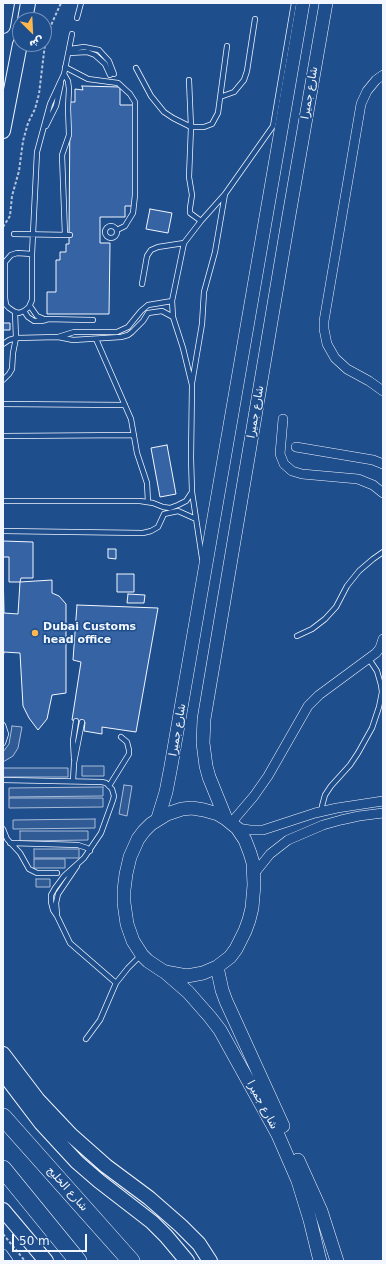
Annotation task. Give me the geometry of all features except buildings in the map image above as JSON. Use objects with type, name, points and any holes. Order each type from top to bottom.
[{"type":"highway","name":"شارع الخليج","points":[[3,1117],[131,1261]]},
{"type":"highway","points":[[3,1169],[78,1261]]},
{"type":"main road","points":[[3,26],[7,3]]},
{"type":"main road","points":[[3,131],[18,52]]},
{"type":"main road","points":[[3,1054],[38,1100],[71,1135],[106,1166],[148,1198],[181,1226],[199,1244],[210,1261]]},
{"type":"main road","points":[[3,1073],[41,1122],[77,1162],[152,1222],[187,1261]]},
{"type":"main road","points":[[3,1210],[46,1261]]},
{"type":"street","name":"شارع جميرا","points":[[158,818],[169,779],[303,3]]},
{"type":"street","name":"شارع جميرا","points":[[163,971],[179,975],[195,975],[217,967],[230,957],[236,949],[245,931],[252,908],[254,885],[253,863],[248,847],[231,823],[206,766],[203,743],[204,720],[326,3]]},
{"type":"street","points":[[383,75],[371,85],[361,104],[324,321],[324,332],[327,344],[335,358],[347,369],[369,381],[383,391]]},
{"type":"street","points":[[283,419],[280,454],[284,464],[292,471],[302,474],[358,479],[373,485],[383,493]]},
{"type":"street","points":[[296,447],[373,460],[383,464]]},
{"type":"street","points":[[373,460],[383,458]]},
{"type":"street","points":[[231,823],[265,781],[308,706],[320,695],[369,658],[382,644]]},
{"type":"street","points":[[142,955],[133,941],[127,924],[124,903],[125,882],[130,858],[138,840],[158,818],[171,812],[192,808],[211,812],[231,823],[250,830],[263,830],[322,811],[379,801],[383,792]]},
{"type":"street","points":[[254,874],[270,854],[288,840],[323,825],[383,812]]},
{"type":"street","name":"شارع جميرا","points":[[142,955],[188,992],[217,1026],[229,1044],[266,1113],[298,1181],[310,1220],[320,1261]]},
{"type":"street","name":"شارع جميرا","points":[[217,967],[222,990],[226,1000],[321,1211],[337,1261]]},
{"type":"street","points":[[3,1254],[8,1261]]},
{"type":"lane","points":[[77,18],[81,3]]},
{"type":"lane","points":[[192,385],[183,348],[173,317],[172,301],[184,243],[200,221],[225,194],[273,126],[294,3]]},
{"type":"lane","points":[[220,97],[234,92],[244,80],[247,71],[255,19]]},
{"type":"lane","points":[[32,254],[14,254],[8,257],[5,262],[5,302],[9,308],[15,312],[24,311],[30,306],[32,300],[32,254],[38,147],[44,129],[56,106],[72,34]]},
{"type":"lane","points":[[136,68],[151,96],[157,104],[173,118],[191,127],[204,127],[208,126],[214,121],[218,113],[227,46]]},
{"type":"lane","points":[[69,51],[87,52],[95,55],[105,64],[112,75]]},
{"type":"lane","points":[[65,67],[88,78],[118,83],[130,94],[135,102],[136,195],[133,213],[123,228],[117,230]]},
{"type":"lane","points":[[14,234],[67,235],[62,155],[69,135],[69,89],[68,81],[64,74]]},
{"type":"lane","points":[[189,80],[191,127],[189,176],[192,195],[190,213],[200,221]]},
{"type":"lane","points":[[204,576],[192,492],[192,385],[202,324],[204,292],[215,252],[225,194]]},
{"type":"lane","points":[[106,235],[105,232],[109,226],[115,227],[117,230]]},
{"type":"lane","points":[[100,235],[106,235],[108,238],[114,238],[118,233],[117,230]]},
{"type":"lane","points":[[142,284],[146,256],[151,250],[158,247],[184,243]]},
{"type":"lane","points":[[58,337],[74,332],[112,332],[125,329],[131,325],[141,311],[148,305],[172,301]]},
{"type":"lane","points":[[30,306],[37,316],[48,319],[93,320]]},
{"type":"lane","points":[[24,311],[28,317],[34,321],[41,322],[48,319]]},
{"type":"lane","points":[[3,344],[16,338],[58,337],[73,340],[114,338],[128,335],[143,321],[148,313],[162,311],[173,317]]},
{"type":"lane","points":[[3,380],[12,369],[16,338],[15,312]]},
{"type":"lane","points":[[96,339],[131,419],[137,453],[147,483],[148,502]]},
{"type":"lane","points":[[3,404],[125,404]]},
{"type":"lane","points":[[3,436],[134,435]]},
{"type":"lane","points":[[3,501],[148,502],[170,508],[186,501],[192,492]]},
{"type":"lane","points":[[3,531],[62,531],[143,534],[158,527],[164,514],[163,507]]},
{"type":"lane","points":[[164,514],[178,511],[196,519]]},
{"type":"lane","points":[[297,636],[312,629],[325,619],[336,607],[347,586],[356,575],[383,552]]},
{"type":"lane","points":[[322,811],[325,795],[358,753],[372,728],[379,707],[382,692],[381,685],[369,658]]},
{"type":"lane","points":[[73,782],[79,721]]},
{"type":"lane","points":[[3,725],[6,734],[3,743]]},
{"type":"lane","points":[[109,786],[129,754],[127,742],[121,737]]},
{"type":"lane","points":[[3,780],[102,782],[109,786],[114,792],[112,804],[101,833],[90,851],[78,866],[64,876],[55,888],[51,894],[51,906],[72,945],[116,984]]},
{"type":"lane","points":[[3,829],[10,843],[20,853],[31,871],[36,873],[57,873]]},
{"type":"lane","points":[[10,843],[78,845],[90,851]]},
{"type":"lane","points":[[86,1039],[100,1020],[116,984],[128,968],[142,955]]},
{"type":"path","points":[[3,227],[10,216],[12,196],[19,172],[22,141],[28,123],[35,109],[39,94],[46,38],[61,3]]},
{"type":"path","points":[[3,1234],[25,1261]]},
{"type":"shaded area","points":[[12,726],[22,727],[18,748],[13,756],[3,762],[3,752],[9,744]]},
{"type":"shaded area","points":[[82,766],[104,766],[104,776],[82,776]]},
{"type":"shaded area","points":[[3,768],[68,768],[68,777],[3,777]]},
{"type":"shaded area","points":[[124,785],[132,786],[127,816],[119,814]]},
{"type":"shaded area","points":[[103,787],[103,796],[9,797],[9,788]]},
{"type":"shaded area","points":[[9,798],[103,798],[103,807],[9,808]]},
{"type":"shaded area","points":[[95,819],[95,828],[13,829],[13,820]]},
{"type":"shaded area","points":[[20,831],[88,831],[88,840],[20,841]]},
{"type":"shaded area","points":[[34,849],[79,849],[79,858],[34,858]]},
{"type":"shaded area","points":[[34,859],[65,859],[65,868],[34,868]]},
{"type":"shaded area","points":[[36,879],[50,879],[50,887],[36,887]]},
{"type":"place","name":"Dubai Customs head office","points":[[35,633]]}]
